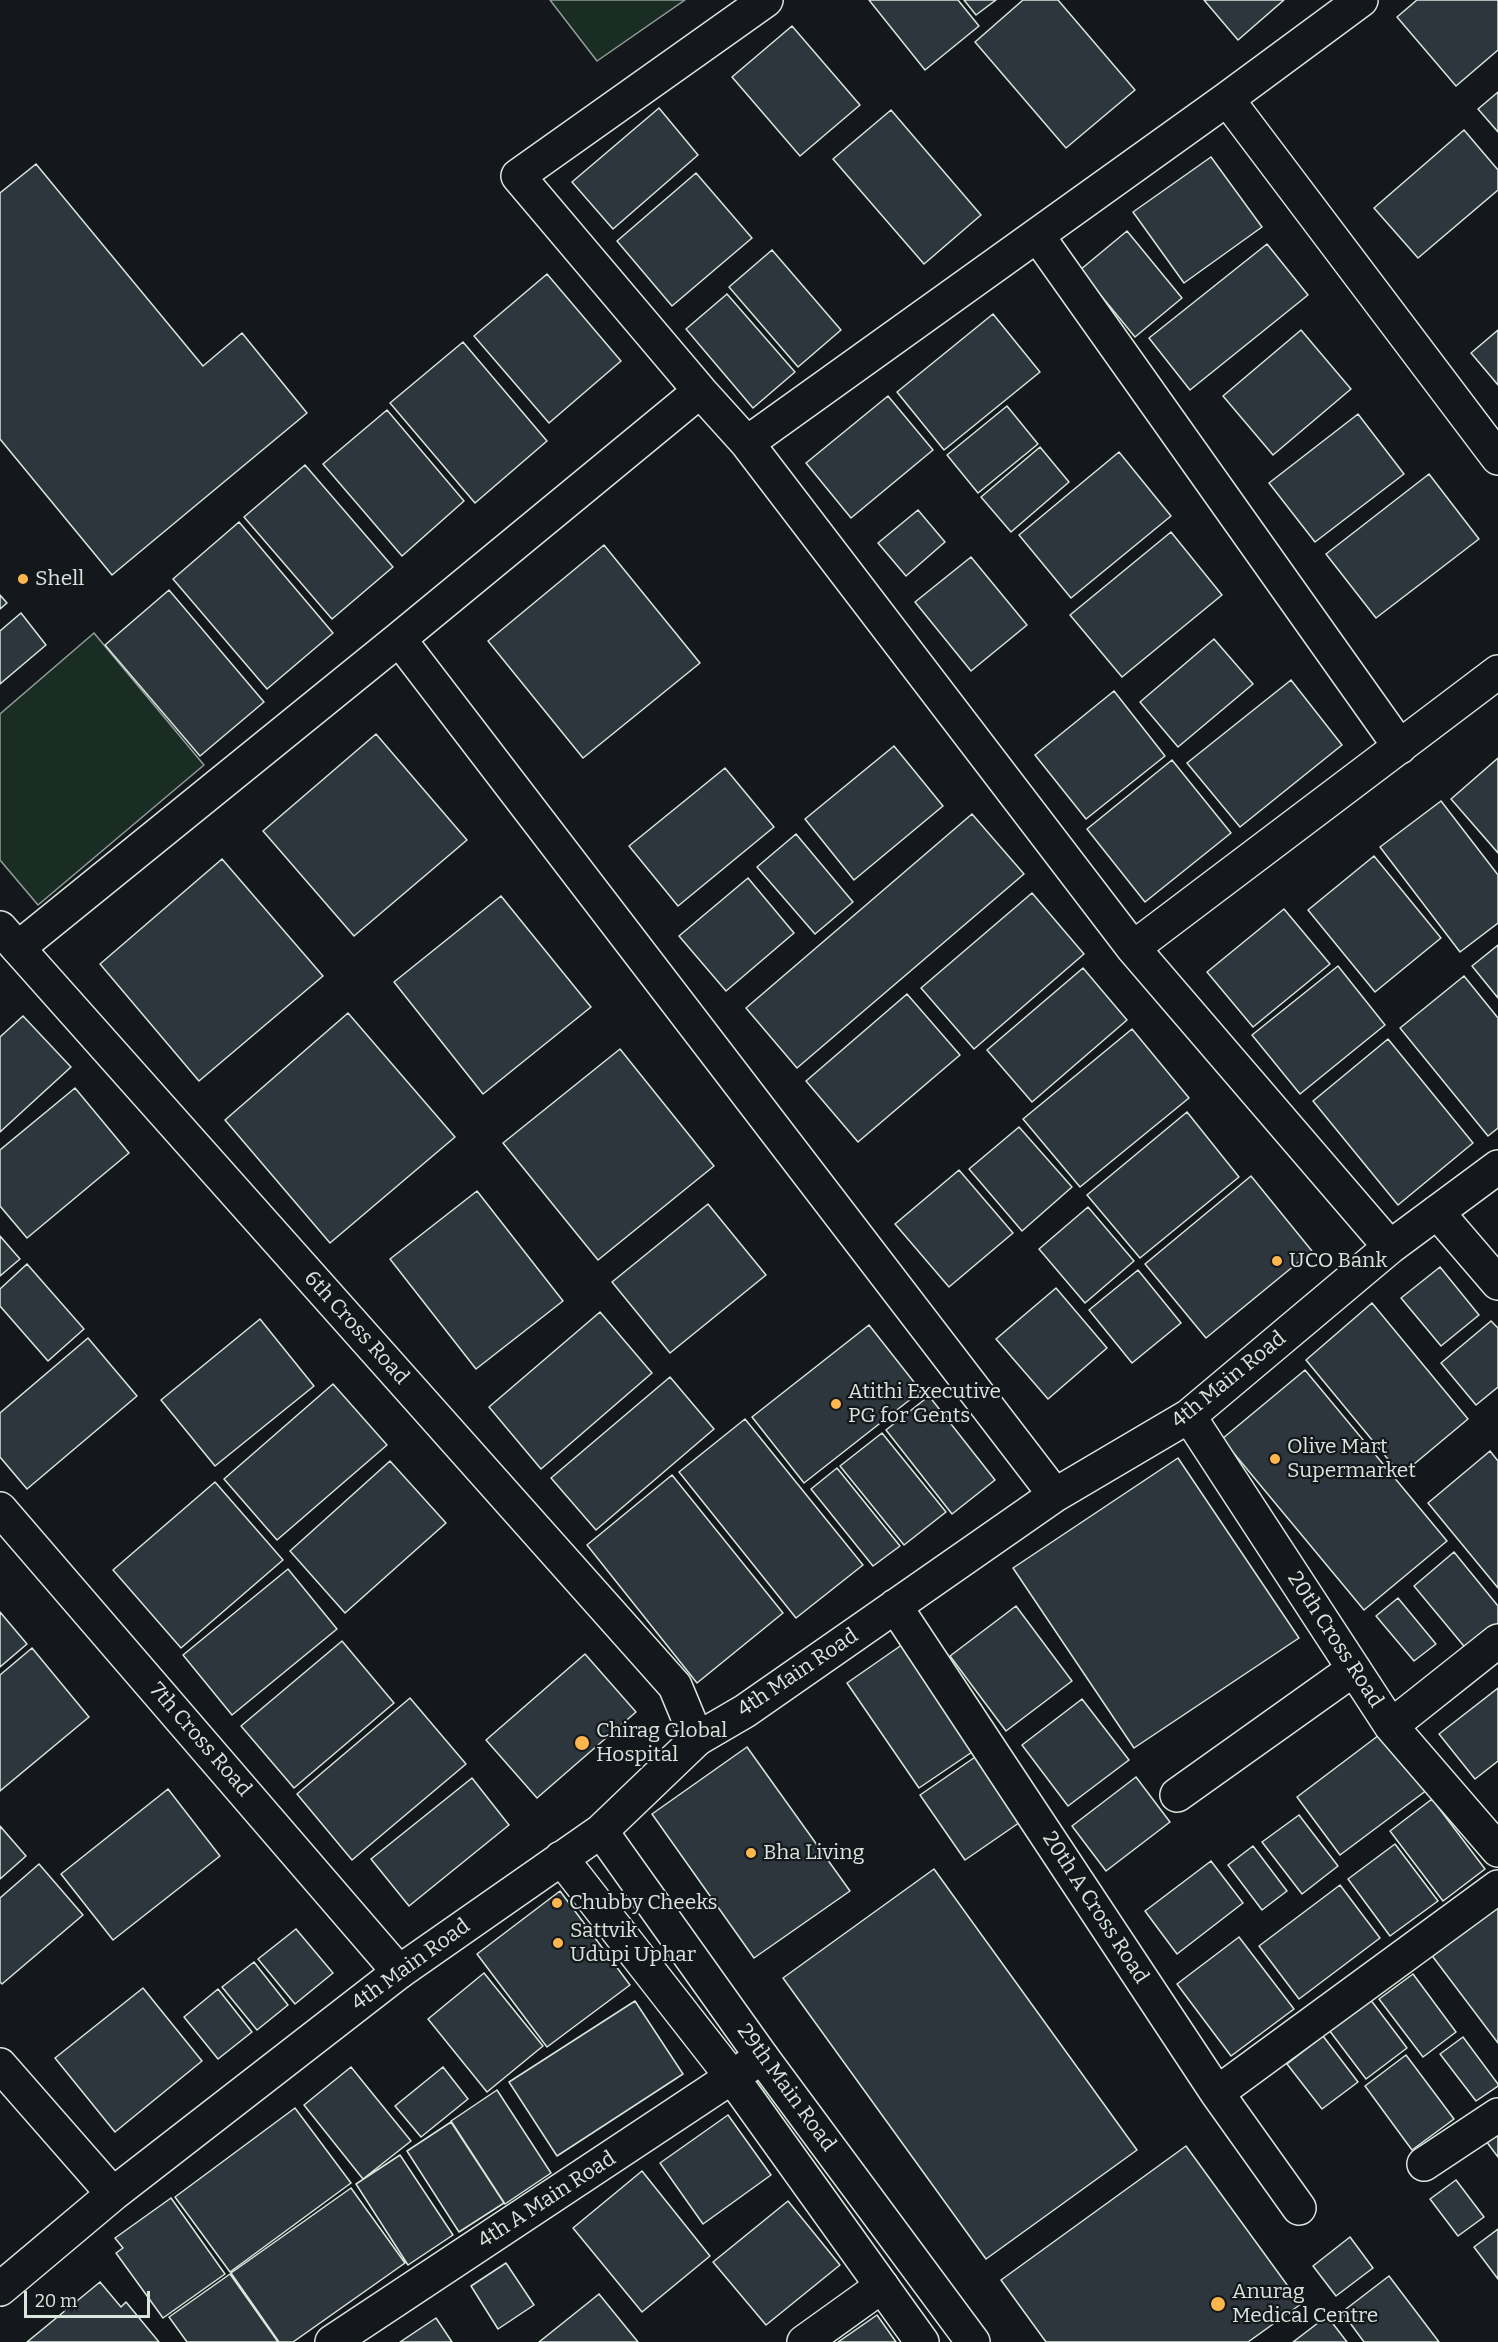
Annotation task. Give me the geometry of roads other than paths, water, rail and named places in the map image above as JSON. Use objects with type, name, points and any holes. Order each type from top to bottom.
[{"type":"street","points":[[766,0],[519,176],[700,391],[747,443],[1133,948],[1390,1247]]},
{"type":"street","points":[[747,443],[1227,99],[1361,0]]},
{"type":"street","points":[[1227,99],[1498,458]]},
{"type":"street","points":[[1037,235],[1400,747]]},
{"type":"street","points":[[9,938],[399,639],[700,391]]},
{"type":"street","points":[[399,639],[1055,1495]]},
{"type":"street","points":[[1133,948],[1498,672]]},
{"type":"street","name":"6th Cross Road","points":[[9,938],[675,1686],[697,1739]]},
{"type":"street","name":"4th Main Road","points":[[0,2289],[113,2194],[399,1972],[601,1831],[697,1739],[745,1711],[1055,1495],[1189,1416],[1390,1247],[1498,1167]]},
{"type":"street","points":[[1437,1212],[1498,1283]]},
{"type":"street","name":"20th Cross Road","points":[[1189,1416],[1391,1726],[1498,1850]]},
{"type":"street","name":"7th Cross Road","points":[[0,1509],[399,1972]]},
{"type":"street","name":"20th A Cross Road","points":[[895,1606],[1217,2093],[1299,2208]]},
{"type":"street","points":[[1391,1726],[1498,1641]]},
{"type":"street","points":[[1177,1795],[1354,1669]]},
{"type":"street","name":"29th Main Road","points":[[601,1831],[762,2057],[973,2342]]},
{"type":"street","name":"29th Main Road","points":[[561,1858],[732,2077],[922,2342]]},
{"type":"street","points":[[1217,2093],[1498,1887]]},
{"type":"street","name":"4th A Main Road","points":[[332,2342],[762,2057]]},
{"type":"street","points":[[0,2065],[113,2194]]},
{"type":"street","points":[[1424,2164],[1498,2115]]},
{"type":"street","points":[[804,2342],[882,2286]]},
{"type":"place","name":"Shell","points":[[23,579]]},
{"type":"place","name":"UCO Bank","points":[[1277,1261]]},
{"type":"place","name":"Atithi Executive PG for Gents","points":[[836,1404]]},
{"type":"place","name":"Olive Mart Supermarket","points":[[1275,1459]]},
{"type":"place","name":"Chirag Global Hospital","points":[[582,1743]]},
{"type":"place","name":"Bha Living","points":[[751,1853]]},
{"type":"place","name":"Chubby Cheeks","points":[[557,1903]]},
{"type":"place","name":"Sattvik Udupi Uphar","points":[[558,1943]]},
{"type":"place","name":"Anurag Medical Centre","points":[[1218,2304]]}]
